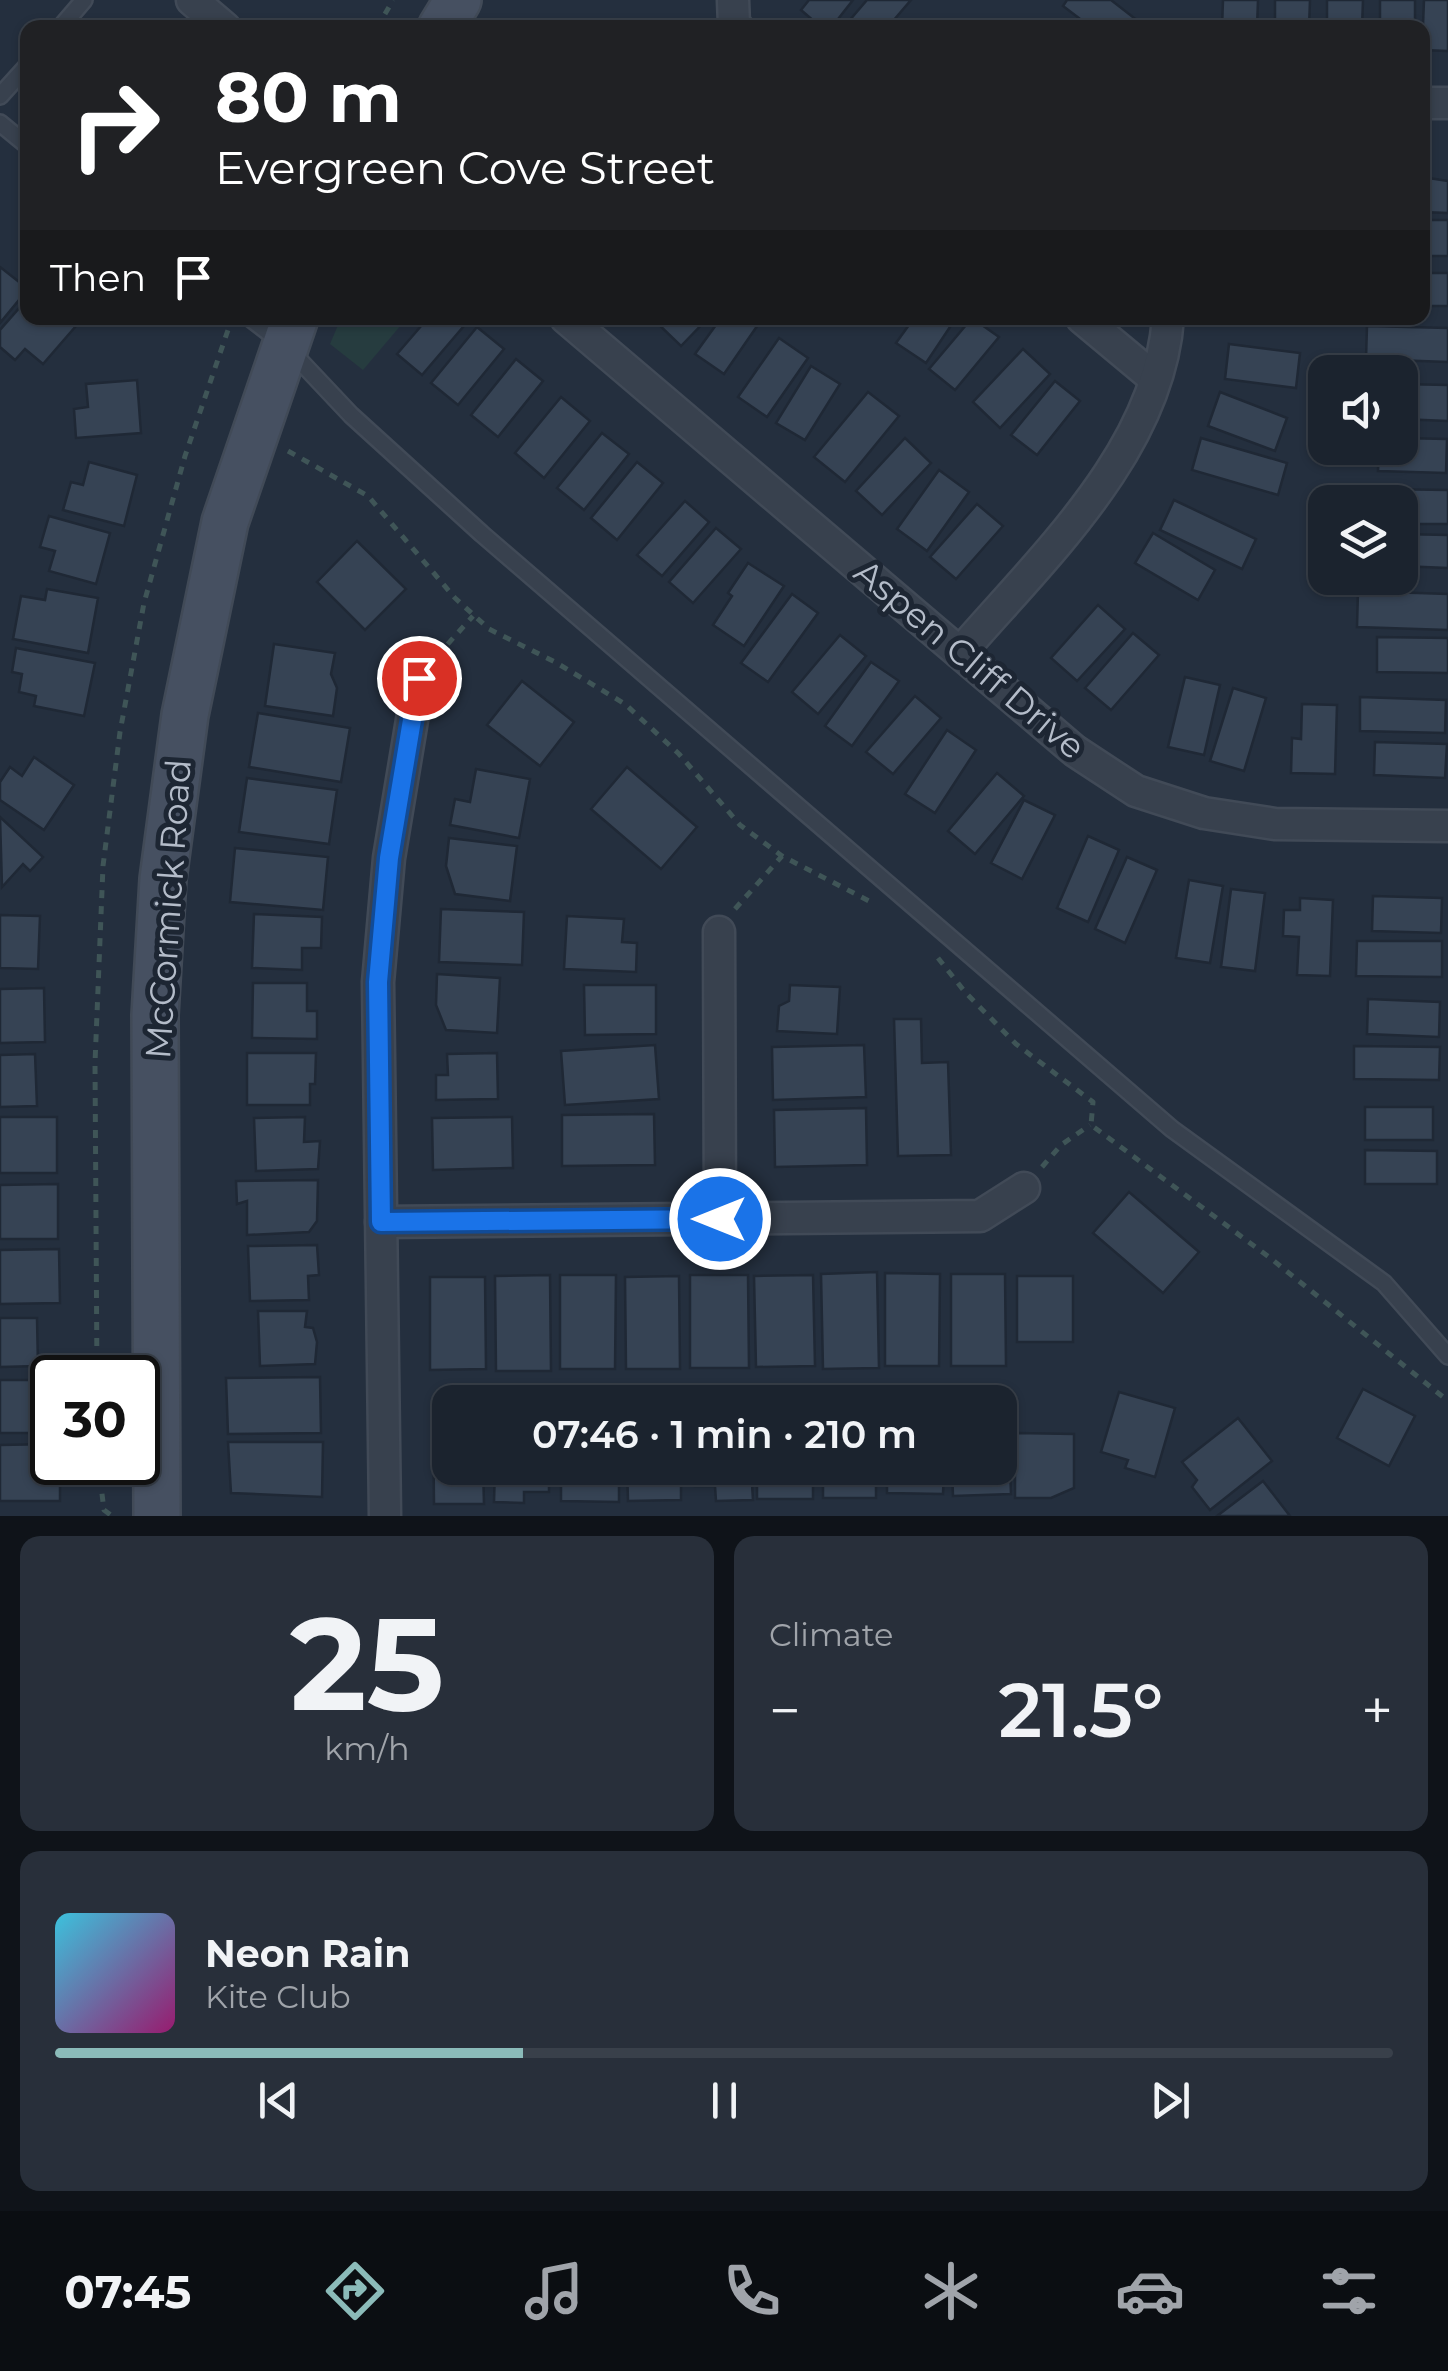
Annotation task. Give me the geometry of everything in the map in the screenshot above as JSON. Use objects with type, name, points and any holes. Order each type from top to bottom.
[{"type":"street","points":[[192,0],[216,20]]},
{"type":"street","name":"Aspen Cliff Drive","points":[[574,325],[1075,751],[1136,791],[1204,813],[1275,824],[1448,826]]},
{"type":"street","points":[[1090,325],[1154,378]]},
{"type":"street","points":[[960,653],[1102,488],[1143,414],[1168,325]]},
{"type":"street","name":"McCormick Road","points":[[157,1516],[155,1015],[163,879],[185,715],[226,522],[290,331]]},
{"type":"street","points":[[385,1516],[378,982],[389,858],[419,678]]},
{"type":"street","points":[[718,932],[720,1219]]},
{"type":"street","points":[[381,1222],[980,1216],[1024,1188]]},
{"type":"lane","points":[[67,20],[84,0]]},
{"type":"lane","points":[[0,96],[20,74]]},
{"type":"lane","points":[[0,124],[20,140]]},
{"type":"lane","points":[[290,331],[352,415],[482,534],[1172,1130],[1384,1283],[1448,1356]]},
{"type":"path","points":[[96,1355],[95,1046],[105,847],[120,732],[144,604],[185,456],[231,325]]},
{"type":"path","points":[[287,451],[368,496],[455,598],[490,630],[555,662],[625,704],[679,754],[740,825],[782,856],[874,904]]},
{"type":"path","points":[[419,678],[474,615]]},
{"type":"path","points":[[718,932],[753,885],[782,856]]},
{"type":"path","points":[[935,955],[1016,1044],[1093,1102],[1091,1125]]},
{"type":"path","points":[[1024,1188],[1060,1145],[1091,1125]]},
{"type":"path","points":[[1091,1125],[1268,1257],[1448,1401]]},
{"type":"path","points":[[101,1485],[104,1510],[112,1516]]},
{"type":"green space","points":[[338,325],[401,325],[363,370],[330,344]]},
{"type":"building","points":[[809,0],[853,0],[837,20],[813,20],[801,10]]},
{"type":"building","points":[[867,0],[911,0],[894,20],[850,20]]},
{"type":"building","points":[[1067,0],[1111,0],[1137,20],[1081,20],[1063,6]]},
{"type":"building","points":[[1223,0],[1258,0],[1257,20],[1222,20]]},
{"type":"building","points":[[1275,0],[1310,0],[1309,20],[1275,20]]},
{"type":"building","points":[[1327,0],[1363,0],[1362,20],[1327,20]]},
{"type":"building","points":[[1380,0],[1415,0],[1415,20],[1380,20]]},
{"type":"building","points":[[1424,0],[1448,0],[1448,51],[1430,50],[1430,20],[1423,20]]},
{"type":"building","points":[[1430,178],[1448,181],[1448,213],[1430,212]]},
{"type":"building","points":[[1430,220],[1448,220],[1448,256],[1430,256]]},
{"type":"building","points":[[0,267],[20,283],[20,299],[0,323]]},
{"type":"building","points":[[1430,273],[1448,273],[1448,306],[1430,306]]},
{"type":"building","points":[[20,307],[20,325],[76,326],[43,364],[25,349],[15,360],[0,347],[0,330]]},
{"type":"building","points":[[422,325],[465,325],[422,375],[397,354]]},
{"type":"building","points":[[659,325],[701,325],[681,346]]},
{"type":"building","points":[[716,325],[758,325],[724,374],[695,354]]},
{"type":"building","points":[[909,325],[951,325],[926,363],[896,343]]},
{"type":"building","points":[[966,325],[982,325],[999,337],[955,390],[929,369]]},
{"type":"building","points":[[1367,326],[1448,328],[1448,362],[1418,361],[1418,355],[1366,355]]},
{"type":"building","points":[[477,327],[504,349],[458,405],[431,383]]},
{"type":"building","points":[[779,338],[808,358],[767,417],[738,397]]},
{"type":"building","points":[[1229,344],[1300,353],[1296,388],[1225,379]]},
{"type":"building","points":[[1023,349],[1050,374],[1000,428],[973,402]]},
{"type":"building","points":[[516,359],[543,381],[498,437],[471,415]]},
{"type":"building","points":[[811,366],[840,384],[805,440],[776,423]]},
{"type":"building","points":[[137,380],[141,433],[76,438],[74,409],[88,407],[86,384]]},
{"type":"building","points":[[1055,381],[1080,401],[1037,455],[1011,435]]},
{"type":"building","points":[[1418,384],[1448,385],[1448,421],[1418,420]]},
{"type":"building","points":[[868,392],[899,416],[845,482],[814,457]]},
{"type":"building","points":[[1220,392],[1287,418],[1275,451],[1208,426]]},
{"type":"building","points":[[561,397],[590,421],[544,478],[515,453]]},
{"type":"building","points":[[602,433],[629,454],[584,510],[557,488]]},
{"type":"building","points":[[905,438],[931,463],[882,515],[856,491]]},
{"type":"building","points":[[1201,438],[1287,463],[1278,495],[1192,470]]},
{"type":"building","points":[[1418,438],[1447,439],[1446,473],[1378,471],[1378,465],[1418,465]]},
{"type":"building","points":[[89,462],[137,475],[124,526],[63,510],[71,482],[83,485]]},
{"type":"building","points":[[637,462],[663,483],[617,540],[591,518]]},
{"type":"building","points":[[939,470],[969,492],[927,551],[897,529]]},
{"type":"building","points":[[1418,490],[1448,490],[1448,524],[1418,524]]},
{"type":"building","points":[[1174,500],[1256,539],[1242,569],[1160,530]]},
{"type":"building","points":[[685,501],[709,522],[662,576],[637,555]]},
{"type":"building","points":[[977,504],[1003,526],[956,579],[930,557]]},
{"type":"building","points":[[49,516],[110,533],[96,584],[49,571],[55,551],[40,547]]},
{"type":"building","points":[[716,528],[741,549],[693,603],[669,582]]},
{"type":"building","points":[[1153,533],[1215,570],[1198,600],[1135,563]]},
{"type":"building","points":[[1418,534],[1448,535],[1448,568],[1418,567]]},
{"type":"building","points":[[357,541],[406,589],[365,630],[317,582]]},
{"type":"building","points":[[748,563],[784,586],[744,646],[713,625]]},
{"type":"building","points":[[47,589],[98,598],[88,653],[13,639],[21,596],[45,600]]},
{"type":"building","points":[[792,594],[818,613],[768,682],[741,663]]},
{"type":"building","points":[[1448,594],[1448,630],[1357,627],[1358,595]]},
{"type":"building","points":[[1098,605],[1125,629],[1077,681],[1051,658]]},
{"type":"building","points":[[1133,633],[1159,655],[1111,710],[1085,688]]},
{"type":"building","points":[[840,635],[866,656],[818,714],[792,692]]},
{"type":"building","points":[[1377,637],[1448,638],[1448,673],[1377,672]]},
{"type":"building","points":[[274,644],[335,653],[331,674],[337,688],[333,716],[265,706]]},
{"type":"building","points":[[16,648],[95,663],[84,716],[34,706],[36,696],[19,692],[22,674],[12,672]]},
{"type":"building","points":[[871,662],[899,681],[852,746],[825,726]]},
{"type":"building","points":[[1185,677],[1220,685],[1204,755],[1168,747]]},
{"type":"building","points":[[522,681],[574,722],[540,766],[487,725]]},
{"type":"building","points":[[1233,688],[1266,698],[1244,771],[1210,761]]},
{"type":"building","points":[[915,696],[941,718],[893,774],[866,752]]},
{"type":"building","points":[[1360,697],[1446,700],[1445,733],[1360,731]]},
{"type":"building","points":[[1302,704],[1337,705],[1335,774],[1291,773],[1292,738],[1301,739]]},
{"type":"building","points":[[258,713],[350,728],[341,782],[249,767]]},
{"type":"building","points":[[947,730],[976,750],[935,813],[905,794]]},
{"type":"building","points":[[1375,742],[1447,744],[1445,778],[1374,775]]},
{"type":"building","points":[[34,757],[74,785],[44,830],[0,800],[0,782],[10,767],[22,776]]},
{"type":"building","points":[[627,767],[697,827],[661,869],[591,809]]},
{"type":"building","points":[[476,769],[530,779],[519,838],[450,825],[455,799],[470,802]]},
{"type":"building","points":[[997,773],[1024,796],[975,854],[948,831]]},
{"type":"building","points":[[247,778],[337,790],[329,844],[239,832]]},
{"type":"building","points":[[1024,800],[1055,815],[1022,879],[991,863]]},
{"type":"building","points":[[0,817],[43,857],[30,871],[23,864],[2,887]]},
{"type":"building","points":[[1088,836],[1119,850],[1088,922],[1057,908]]},
{"type":"building","points":[[449,838],[517,846],[510,901],[455,894],[446,866]]},
{"type":"building","points":[[235,848],[328,857],[323,910],[230,902]]},
{"type":"building","points":[[1127,857],[1157,870],[1125,943],[1095,929]]},
{"type":"building","points":[[1189,880],[1223,886],[1210,963],[1176,958]]},
{"type":"building","points":[[1231,889],[1265,893],[1255,971],[1221,967]]},
{"type":"building","points":[[1373,896],[1442,898],[1441,933],[1372,931]]},
{"type":"building","points":[[1300,898],[1333,900],[1330,976],[1297,975],[1299,937],[1283,936],[1284,910],[1300,910]]},
{"type":"building","points":[[441,909],[524,912],[522,965],[439,962]]},
{"type":"building","points":[[254,914],[322,917],[321,948],[302,948],[302,970],[252,968]]},
{"type":"building","points":[[0,915],[40,916],[38,969],[0,968]]},
{"type":"building","points":[[567,916],[624,919],[622,942],[637,943],[636,972],[564,969]]},
{"type":"building","points":[[1357,941],[1442,941],[1442,977],[1356,976]]},
{"type":"building","points":[[437,974],[500,978],[497,1033],[446,1030],[436,1005]]},
{"type":"building","points":[[253,983],[307,983],[307,1011],[317,1011],[317,1039],[252,1038]]},
{"type":"building","points":[[584,985],[656,985],[656,1034],[585,1035]]},
{"type":"building","points":[[790,985],[840,987],[837,1034],[777,1031],[779,1006],[789,1001]]},
{"type":"building","points":[[44,988],[45,1042],[0,1043],[0,989]]},
{"type":"building","points":[[1368,999],[1440,1002],[1439,1037],[1367,1034]]},
{"type":"building","points":[[894,1019],[921,1019],[922,1063],[948,1062],[951,1155],[898,1156]]},
{"type":"building","points":[[655,1045],[659,1099],[565,1105],[561,1051]]},
{"type":"building","points":[[864,1045],[866,1097],[773,1100],[772,1047]]},
{"type":"building","points":[[1354,1046],[1440,1047],[1439,1080],[1354,1079]]},
{"type":"building","points":[[247,1053],[316,1053],[310,1105],[247,1105]]},
{"type":"building","points":[[497,1053],[498,1099],[436,1100],[436,1075],[448,1075],[447,1054]]},
{"type":"building","points":[[35,1054],[37,1106],[0,1107],[0,1055]]},
{"type":"building","points":[[1365,1107],[1433,1107],[1433,1140],[1365,1140]]},
{"type":"building","points":[[866,1108],[867,1165],[775,1167],[774,1110]]},
{"type":"building","points":[[654,1114],[655,1165],[562,1166],[562,1115]]},
{"type":"building","points":[[0,1117],[57,1117],[57,1173],[0,1173]]},
{"type":"building","points":[[305,1117],[304,1142],[320,1141],[318,1169],[256,1171],[254,1118]]},
{"type":"building","points":[[512,1117],[513,1168],[433,1170],[432,1118]]},
{"type":"building","points":[[1365,1150],[1437,1151],[1437,1184],[1365,1184]]},
{"type":"building","points":[[318,1180],[317,1221],[309,1232],[247,1235],[247,1201],[237,1204],[236,1181]]},
{"type":"building","points":[[58,1184],[58,1239],[0,1239],[0,1185]]},
{"type":"building","points":[[1129,1192],[1199,1252],[1163,1293],[1093,1233]]},
{"type":"building","points":[[317,1245],[319,1275],[308,1276],[309,1300],[250,1301],[248,1246]]},
{"type":"building","points":[[59,1249],[60,1303],[0,1304],[0,1250]]},
{"type":"building","points":[[877,1272],[879,1368],[823,1369],[821,1274]]},
{"type":"building","points":[[885,1273],[940,1274],[939,1366],[885,1366]]},
{"type":"building","points":[[951,1274],[1005,1274],[1006,1366],[951,1366]]},
{"type":"building","points":[[550,1275],[551,1371],[496,1371],[495,1276]]},
{"type":"building","points":[[560,1275],[616,1275],[615,1369],[560,1369]]},
{"type":"building","points":[[690,1275],[748,1275],[749,1368],[690,1368]]},
{"type":"building","points":[[813,1275],[815,1366],[756,1367],[754,1276]]},
{"type":"building","points":[[679,1276],[680,1369],[626,1369],[625,1277]]},
{"type":"building","points":[[1017,1276],[1073,1276],[1073,1342],[1017,1342]]},
{"type":"building","points":[[430,1277],[485,1277],[486,1369],[430,1370]]},
{"type":"building","points":[[258,1311],[307,1311],[305,1327],[313,1328],[317,1342],[315,1364],[260,1366]]},
{"type":"building","points":[[0,1318],[37,1318],[38,1355],[30,1355],[30,1366],[0,1367]]},
{"type":"building","points":[[320,1377],[321,1433],[228,1434],[226,1378]]},
{"type":"building","points":[[0,1380],[30,1380],[30,1433],[0,1433]]},
{"type":"building","points":[[1363,1389],[1415,1416],[1389,1466],[1337,1438]]},
{"type":"building","points":[[1119,1392],[1175,1408],[1155,1477],[1125,1468],[1128,1460],[1101,1452]]},
{"type":"building","points":[[1238,1418],[1272,1461],[1210,1510],[1192,1487],[1197,1480],[1182,1462]]},
{"type":"building","points":[[1017,1433],[1074,1434],[1074,1488],[1051,1498],[1015,1498]]},
{"type":"building","points":[[228,1442],[323,1442],[322,1497],[231,1493]]},
{"type":"building","points":[[30,1444],[30,1485],[60,1485],[60,1501],[0,1501],[0,1445]]},
{"type":"building","points":[[1263,1481],[1290,1516],[1217,1516]]},
{"type":"building","points":[[434,1485],[483,1485],[484,1504],[434,1504]]},
{"type":"building","points":[[494,1485],[549,1485],[549,1492],[524,1492],[524,1503],[494,1502]]},
{"type":"building","points":[[561,1485],[619,1485],[619,1502],[561,1501]]},
{"type":"building","points":[[628,1485],[681,1485],[681,1500],[628,1501]]},
{"type":"building","points":[[752,1485],[753,1500],[716,1501],[715,1486],[695,1486]]},
{"type":"building","points":[[757,1485],[813,1485],[813,1499],[757,1499]]},
{"type":"building","points":[[823,1485],[876,1485],[876,1498],[823,1498]]},
{"type":"building","points":[[887,1485],[943,1485],[943,1494],[887,1493]]},
{"type":"building","points":[[953,1485],[1011,1485],[1011,1494],[953,1496]]},
{"type":"route","points":[[419,678],[389,858],[378,982],[381,1222],[720,1219]]}]
